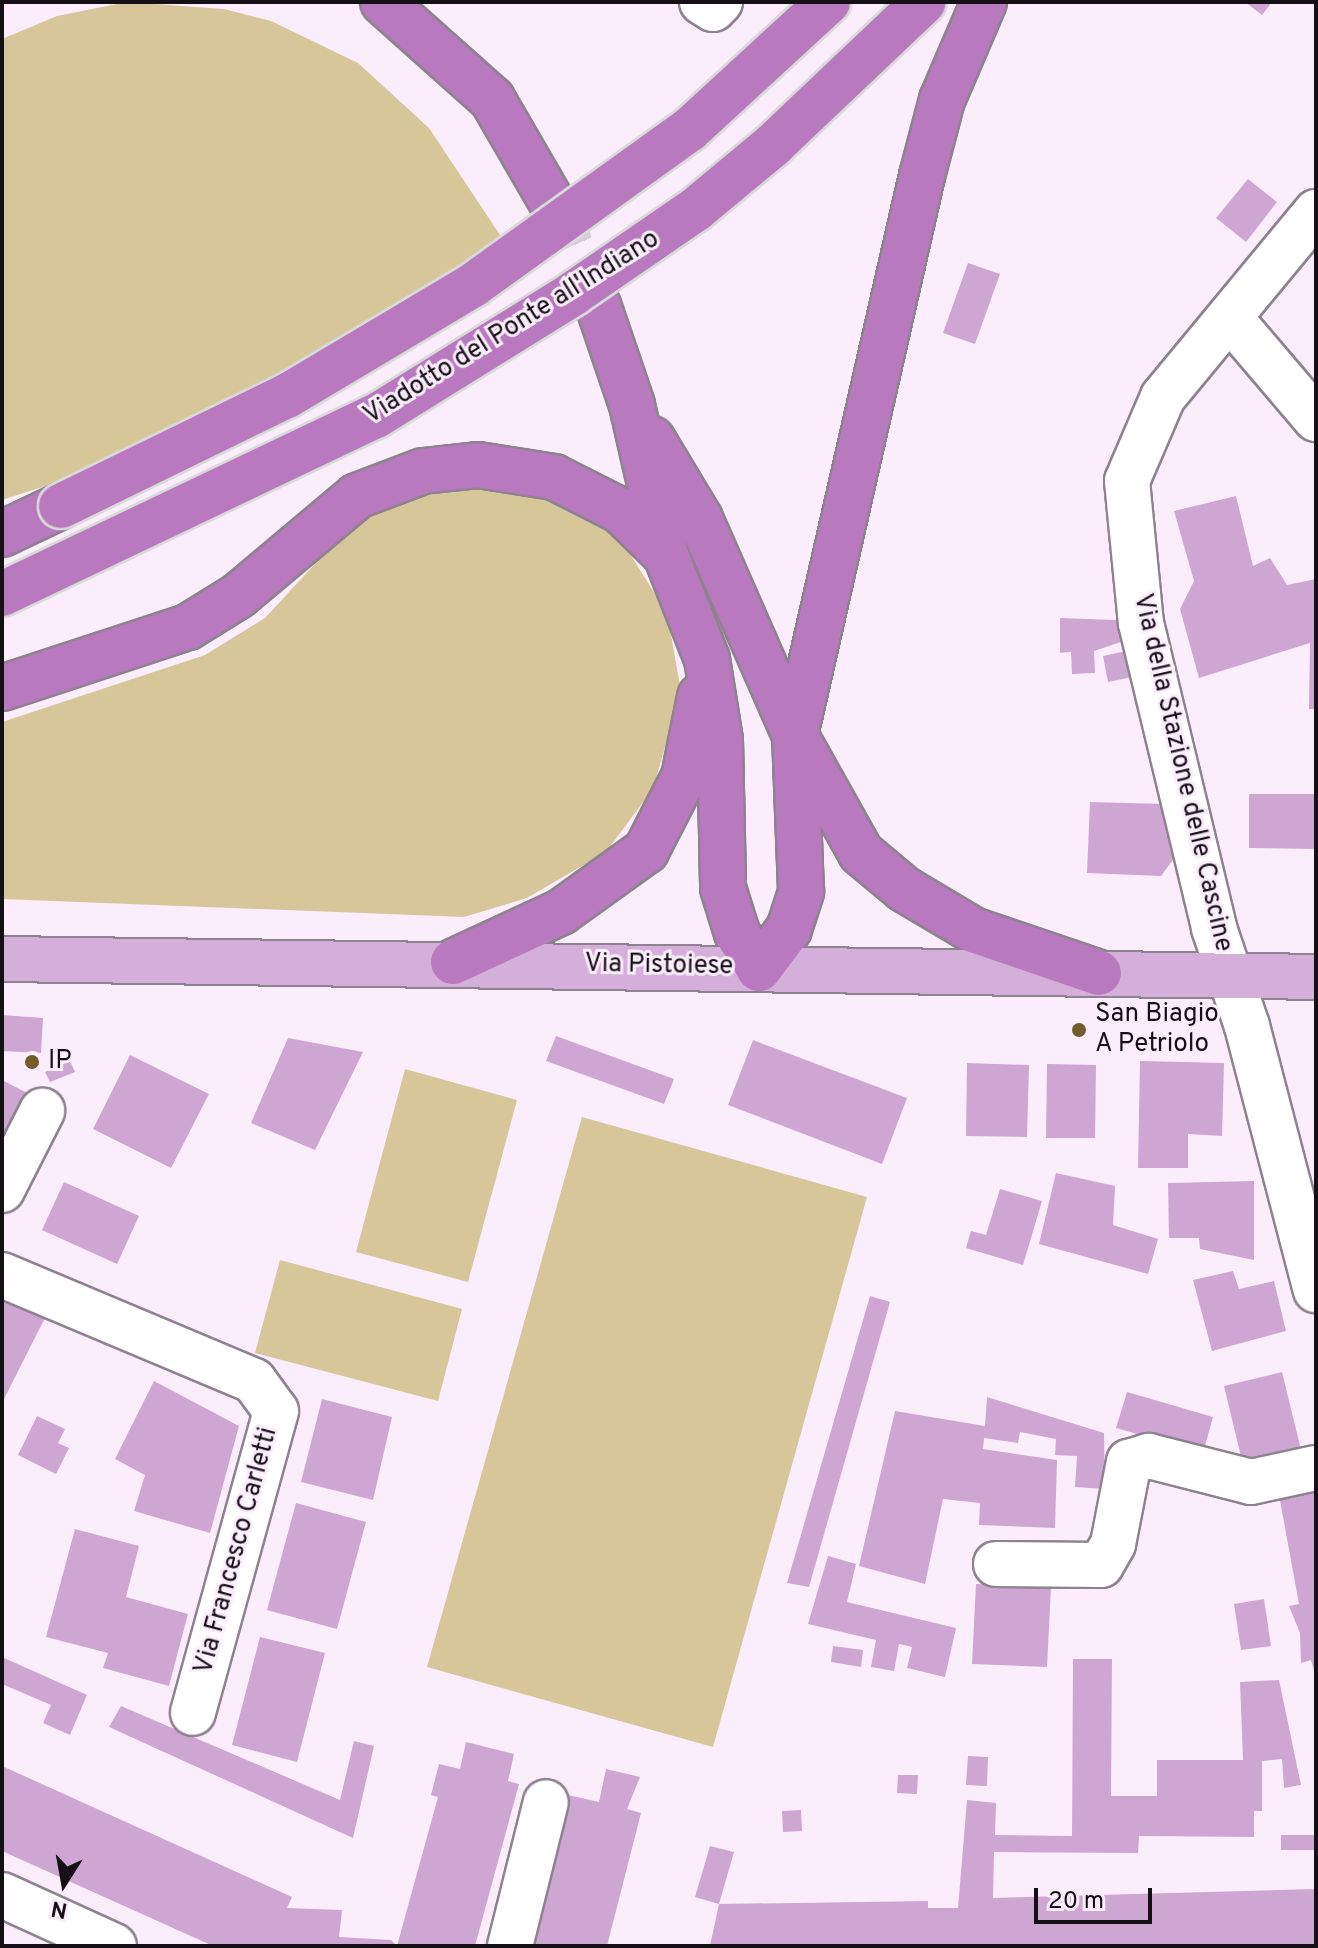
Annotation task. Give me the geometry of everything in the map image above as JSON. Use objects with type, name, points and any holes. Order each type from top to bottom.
[{"type":"highway","points":[[383,2],[492,99],[554,206]]},
{"type":"highway","points":[[2,534],[287,396],[473,285],[689,130],[828,2]]},
{"type":"highway","name":"Viadotto del Ponte all'Indiano","points":[[2,594],[376,416],[562,301],[696,209],[924,2]]},
{"type":"highway","points":[[598,305],[632,405],[666,555],[707,659],[720,740],[723,888],[737,933],[759,969],[789,929],[801,891],[795,735],[933,130],[984,2]]},
{"type":"highway","points":[[632,405],[700,519],[795,735],[861,853],[904,889],[973,930],[1099,973]]},
{"type":"highway","points":[[2,688],[188,627],[238,596],[357,496],[423,471],[478,465],[554,477],[621,511],[666,555]]},
{"type":"highway","points":[[2,525],[61,506]]},
{"type":"highway","points":[[453,962],[561,912],[646,851],[684,777],[707,659]]},
{"type":"main road","name":"Via Pistoiese","points":[[2,959],[453,962],[1316,977]]},
{"type":"street","points":[[702,2],[713,9],[720,2]]},
{"type":"street","name":"Via della Stazione delle Cascine","points":[[1316,212],[1239,306],[1192,377],[1163,397],[1127,481],[1141,623],[1316,1290]]},
{"type":"street","points":[[1239,306],[1316,376]]},
{"type":"street","points":[[1239,306],[1316,419]]},
{"type":"street","points":[[2,1190],[42,1111]]},
{"type":"street","name":"Via Francesco Carletti","points":[[2,1275],[254,1381],[276,1411],[193,1713]]},
{"type":"street","points":[[996,1564],[1101,1565],[1113,1544],[1129,1462],[1149,1456],[1251,1482],[1316,1468]]},
{"type":"street","points":[[510,1946],[546,1802]]},
{"type":"street","points":[[2,1895],[114,1946]]},
{"type":"shaded area","points":[[127,2],[224,9],[271,21],[358,63],[429,128],[500,235],[500,245],[286,376],[70,478],[2,500],[2,39],[57,16]]},
{"type":"shaded area","points":[[462,487],[543,495],[615,530],[667,613],[681,691],[653,789],[606,852],[527,898],[464,917],[2,899],[2,722],[205,655],[265,618],[337,540],[388,505]]},
{"type":"shaded area","points":[[405,1069],[517,1100],[468,1282],[356,1252]]},
{"type":"shaded area","points":[[582,1117],[867,1197],[713,1747],[427,1667]]},
{"type":"shaded area","points":[[280,1260],[462,1309],[438,1401],[255,1353]]},
{"type":"building","points":[[1245,2],[1272,2],[1262,15]]},
{"type":"building","points":[[1248,179],[1277,202],[1246,242],[1216,218]]},
{"type":"building","points":[[968,263],[1000,274],[975,344],[943,333]]},
{"type":"building","points":[[1236,496],[1253,566],[1270,558],[1287,585],[1316,579],[1316,709],[1309,709],[1310,643],[1199,678],[1180,609],[1194,581],[1174,511]]},
{"type":"building","points":[[1060,618],[1116,620],[1121,642],[1094,651],[1095,673],[1072,674],[1071,652],[1060,653]]},
{"type":"building","points":[[1131,650],[1137,676],[1108,682],[1103,656]]},
{"type":"building","points":[[1249,794],[1316,794],[1316,849],[1249,848]]},
{"type":"building","points":[[1090,802],[1164,804],[1175,857],[1161,876],[1087,873]]},
{"type":"building","points":[[2,1015],[43,1018],[41,1053],[2,1051]]},
{"type":"building","points":[[556,1036],[674,1079],[664,1104],[546,1061]]},
{"type":"building","points":[[288,1038],[363,1052],[315,1150],[251,1123]]},
{"type":"building","points":[[753,1040],[907,1098],[882,1164],[728,1105]]},
{"type":"building","points":[[130,1055],[209,1094],[171,1168],[93,1129]]},
{"type":"building","points":[[70,1061],[75,1072],[50,1082],[45,1072]]},
{"type":"building","points":[[1140,1061],[1224,1063],[1222,1136],[1188,1134],[1188,1168],[1138,1168]]},
{"type":"building","points":[[967,1063],[1029,1065],[1027,1137],[966,1136]]},
{"type":"building","points":[[1047,1064],[1096,1065],[1095,1138],[1046,1138]]},
{"type":"building","points":[[2,1080],[33,1096],[2,1157]]},
{"type":"building","points":[[1056,1173],[1115,1186],[1113,1225],[1158,1239],[1148,1274],[1039,1244]]},
{"type":"building","points":[[1254,1181],[1254,1260],[1200,1249],[1199,1238],[1169,1238],[1168,1183]]},
{"type":"building","points":[[64,1182],[139,1216],[117,1264],[42,1230]]},
{"type":"building","points":[[1000,1189],[1042,1201],[1023,1265],[966,1248],[971,1231],[986,1235]]},
{"type":"building","points":[[1233,1271],[1239,1289],[1274,1281],[1286,1331],[1212,1351],[1193,1280]]},
{"type":"building","points":[[2,1289],[48,1312],[4,1399],[2,1398]]},
{"type":"building","points":[[870,1296],[890,1302],[809,1587],[787,1583]]},
{"type":"building","points":[[1282,1372],[1302,1454],[1244,1469],[1224,1386]]},
{"type":"building","points":[[154,1381],[239,1426],[210,1533],[134,1511],[145,1475],[115,1459]]},
{"type":"building","points":[[1127,1392],[1213,1417],[1203,1453],[1116,1428]]},
{"type":"building","points":[[987,1397],[1104,1433],[1105,1489],[1075,1487],[1077,1456],[1055,1455],[1056,1439],[1020,1432],[1018,1443],[984,1438],[983,1449],[1057,1460],[1055,1528],[979,1525],[980,1503],[943,1499],[925,1584],[859,1566],[895,1411],[985,1426]]},
{"type":"building","points":[[322,1399],[392,1417],[373,1500],[301,1482]]},
{"type":"building","points":[[37,1416],[65,1429],[58,1443],[69,1448],[56,1474],[18,1455]]},
{"type":"building","points":[[1316,1488],[1315,1675],[1311,1660],[1301,1663],[1300,1633],[1289,1606],[1299,1604],[1279,1495]]},
{"type":"building","points":[[296,1503],[366,1522],[337,1629],[267,1610]]},
{"type":"building","points":[[75,1529],[139,1546],[126,1597],[188,1614],[169,1686],[103,1668],[108,1653],[46,1637]]},
{"type":"building","points":[[828,1556],[856,1564],[847,1602],[956,1628],[945,1677],[907,1668],[912,1647],[899,1644],[894,1671],[871,1667],[876,1640],[808,1624]]},
{"type":"building","points":[[976,1584],[1051,1587],[1047,1667],[972,1664]]},
{"type":"building","points":[[1264,1599],[1271,1646],[1241,1650],[1234,1604]]},
{"type":"building","points":[[260,1637],[325,1653],[297,1762],[232,1745]]},
{"type":"building","points":[[833,1646],[863,1650],[861,1667],[831,1662]]},
{"type":"building","points":[[2,1657],[87,1695],[70,1735],[43,1723],[51,1705],[2,1684]]},
{"type":"building","points":[[1073,1659],[1112,1659],[1111,1796],[1157,1796],[1157,1760],[1243,1760],[1240,1682],[1279,1680],[1301,1785],[1284,1788],[1282,1759],[1262,1761],[1262,1811],[1254,1811],[1254,1837],[1139,1836],[1138,1853],[994,1852],[993,1898],[1316,1889],[1316,1946],[710,1946],[719,1904],[928,1901],[928,1908],[958,1908],[967,1800],[996,1803],[995,1835],[1072,1836]]},
{"type":"building","points":[[121,1706],[340,1800],[354,1741],[374,1746],[353,1838],[109,1727]]},
{"type":"building","points":[[466,1742],[514,1754],[508,1781],[519,1784],[475,1946],[397,1946],[438,1797],[431,1795],[439,1764],[460,1769]]},
{"type":"building","points":[[968,1756],[988,1757],[987,1786],[966,1785]]},
{"type":"building","points":[[2,1766],[292,1897],[287,1908],[342,1910],[339,1937],[391,1940],[397,1946],[213,1946],[2,1851]]},
{"type":"building","points":[[606,1769],[640,1777],[627,1809],[641,1813],[607,1946],[531,1946],[568,1795],[599,1802]]},
{"type":"building","points":[[898,1775],[918,1775],[917,1794],[897,1793]]},
{"type":"building","points":[[801,1810],[802,1831],[783,1832],[782,1811]]},
{"type":"building","points":[[1281,1835],[1316,1835],[1316,1850],[1281,1850]]},
{"type":"building","points":[[710,1846],[734,1852],[719,1904],[695,1897]]},
{"type":"tunnel","points":[[554,206],[598,305]]},
{"type":"place","name":"San Biagio A Petriolo","points":[[1079,1030]]},
{"type":"place","name":"IP","points":[[32,1062]]}]
